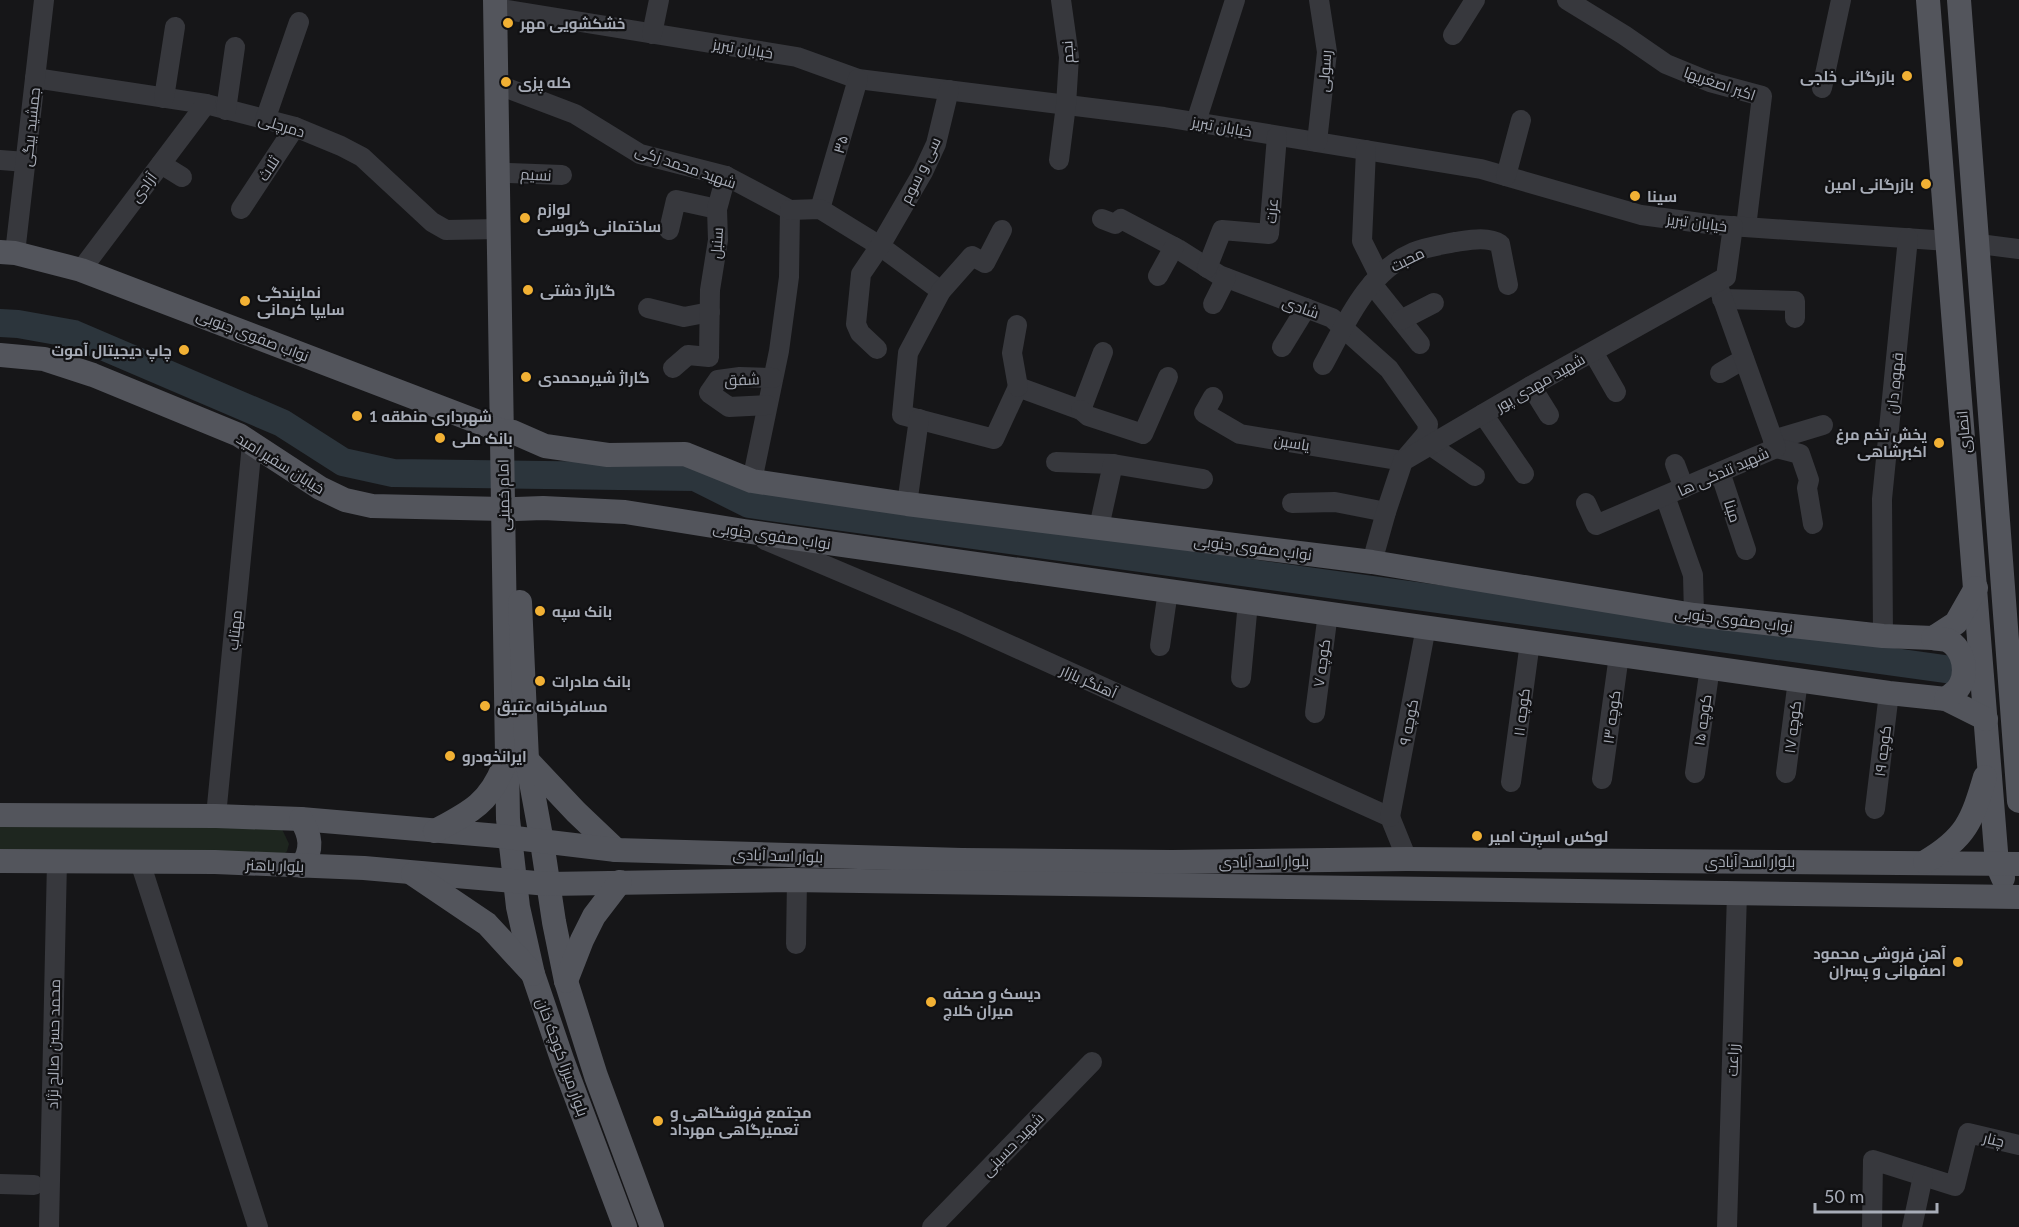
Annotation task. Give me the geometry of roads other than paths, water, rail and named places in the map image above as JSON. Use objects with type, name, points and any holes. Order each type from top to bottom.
[{"type":"main road","name":"انصاری","points":[[1928,0],[1989,764],[2008,864]]},
{"type":"main road","name":"انصاری","points":[[1959,0],[1988,391],[2012,608],[2019,801]]},
{"type":"main road","name":"امام خمینی","points":[[500,5],[510,503],[507,728],[542,842]]},
{"type":"main road","name":"امام خمینی","points":[[501,85],[508,173],[504,228]]},
{"type":"main road","name":"نواب صفوی جنوبی","points":[[8,252],[81,270],[508,437],[544,446],[608,455],[685,454],[752,481],[907,504],[1372,562],[1694,615],[1883,636],[1933,638]]},
{"type":"main road","points":[[1957,351],[1964,357],[1975,356],[1984,344]]},
{"type":"main road","name":"خیابان سفیر امید","points":[[0,355],[44,359],[93,375],[239,435],[320,488],[345,500],[372,506],[510,503]]},
{"type":"main road","points":[[1960,394],[1967,382],[1974,378],[1981,380],[1988,391]]},
{"type":"main road","name":"نواب صفوی جنوبی","points":[[510,503],[543,508],[625,512],[1120,593],[1168,591],[1889,693],[1946,699],[1986,719]]},
{"type":"main road","points":[[1933,638],[1956,623],[1976,588]]},
{"type":"main road","points":[[1933,638],[1947,640],[1958,650],[1964,663],[1964,677],[1957,690],[1946,699]]},
{"type":"main road","name":"امام خمینی","points":[[514,882],[510,838],[516,760]]},
{"type":"main road","points":[[435,831],[484,801],[498,779],[516,760],[616,850]]},
{"type":"main road","points":[[1925,862],[1945,851],[1961,835],[1974,816],[1989,764]]},
{"type":"main road","points":[[0,815],[216,816],[301,819],[510,838]]},
{"type":"main road","points":[[301,819],[308,831],[310,843],[309,855],[302,866]]},
{"type":"main road","name":"بلوار اسد آبادی","points":[[510,838],[616,850],[962,861],[1172,862],[1407,859],[2008,864]]},
{"type":"main road","name":"بلوار میرزا کوچک خان","points":[[542,842],[566,981],[596,1076],[652,1227]]},
{"type":"main road","points":[[1516,889],[1517,860]]},
{"type":"main road","name":"بلوار باهنر","points":[[0,861],[302,866],[411,872],[548,884]]},
{"type":"main road","points":[[2008,864],[2016,890]]},
{"type":"main road","points":[[411,872],[487,924],[533,974]]},
{"type":"main road","name":"بلوار اسد آبادی","points":[[548,884],[796,880],[1737,893],[2016,890]]},
{"type":"main road","name":"بلوار میرزا کوچک خان","points":[[514,882],[533,974],[625,1227]]},
{"type":"main road","points":[[566,981],[594,916],[621,882]]},
{"type":"main road","points":[[573,1088],[582,1075],[596,1076]]},
{"type":"street","name":"جمشید بیگی","points":[[8,252],[26,162],[44,0]]},
{"type":"street","points":[[652,34],[659,0]]},
{"type":"street","name":"نجم","points":[[1059,160],[1069,57],[1060,0]]},
{"type":"street","points":[[1196,122],[1235,0]]},
{"type":"street","name":"رسولی","points":[[1317,142],[1327,52],[1319,0]]},
{"type":"street","points":[[1453,35],[1475,0]]},
{"type":"street","name":"اکبر اصغریها","points":[[1567,0],[1624,35],[1665,64],[1710,82],[1762,96],[1740,227]]},
{"type":"street","points":[[1822,88],[1841,0]]},
{"type":"street","name":"خیابان تبریز","points":[[500,5],[652,34],[797,57],[858,79],[1196,122],[1481,169],[1641,215],[1740,227],[1948,241]]},
{"type":"street","points":[[266,120],[299,22]]},
{"type":"street","points":[[164,98],[176,27]]},
{"type":"street","points":[[226,110],[235,47]]},
{"type":"street","name":"دمرچلی","points":[[35,78],[206,104],[295,127],[362,157],[432,222],[446,230],[504,228]]},
{"type":"street","name":"۳۵","points":[[820,209],[858,79]]},
{"type":"street","name":"شهید محمد زکی","points":[[501,85],[575,114],[640,153],[726,176],[790,210]]},
{"type":"street","name":"سی و سوم","points":[[877,349],[860,333],[856,324],[861,274],[923,172],[936,144],[949,90]]},
{"type":"street","name":"آزادی","points":[[81,270],[206,104]]},
{"type":"street","points":[[1506,176],[1521,120]]},
{"type":"street","name":"ثلاث","points":[[242,208],[295,127]]},
{"type":"street","name":"عزت","points":[[1207,268],[1222,230],[1269,234],[1277,136]]},
{"type":"street","points":[[1366,150],[1362,241],[1376,280],[1401,321],[1420,344]]},
{"type":"street","points":[[0,160],[26,162]]},
{"type":"street","points":[[161,164],[182,177]]},
{"type":"street","name":"نسیم","points":[[508,173],[562,175]]},
{"type":"street","name":"سنبل","points":[[672,368],[688,355],[709,357],[710,290],[718,240],[717,209],[726,176]]},
{"type":"street","points":[[669,230],[676,200],[717,209]]},
{"type":"street","points":[[752,481],[773,378],[789,277],[790,210],[820,209],[880,246],[941,291]]},
{"type":"street","name":"شادی","points":[[1102,219],[1115,224],[1121,219],[1226,278],[1332,318],[1344,327],[1389,369],[1428,424],[1427,433],[1403,461]]},
{"type":"street","points":[[1740,227],[1726,277],[1719,291],[1795,302],[1795,318]]},
{"type":"street","points":[[1002,230],[985,263],[972,256],[941,291],[908,353],[902,415],[994,439],[1018,387],[1012,353],[1017,326]]},
{"type":"street","name":"قهوه دان","points":[[1883,636],[1882,499],[1908,238]]},
{"type":"street","name":"محبت","points":[[1323,365],[1353,310],[1376,280],[1413,253],[1467,240],[1493,240],[1500,244],[1508,285]]},
{"type":"street","points":[[1978,244],[2019,249]]},
{"type":"street","points":[[1158,276],[1174,247]]},
{"type":"street","points":[[1213,304],[1226,278]]},
{"type":"street","name":"شهید مهدی پور","points":[[1403,461],[1593,352],[1719,291]]},
{"type":"street","name":"شهید تندکی ها","points":[[1586,503],[1596,525],[1720,472],[1774,444],[1719,291]]},
{"type":"street","points":[[1401,321],[1434,303]]},
{"type":"street","points":[[648,308],[684,317],[710,312]]},
{"type":"street","points":[[1282,346],[1306,308]]},
{"type":"street","points":[[1081,410],[1103,352]]},
{"type":"street","points":[[1593,352],[1616,392]]},
{"type":"street","points":[[1720,373],[1744,359]]},
{"type":"street","name":"شفق","points":[[767,405],[729,406],[709,393],[718,380],[740,377],[773,378]]},
{"type":"street","points":[[1018,387],[1081,410],[1088,416],[1143,434],[1168,377]]},
{"type":"street","points":[[1531,386],[1549,415]]},
{"type":"street","name":"یاسین","points":[[1213,397],[1204,413],[1240,434],[1403,461]]},
{"type":"street","points":[[1483,414],[1524,474]]},
{"type":"street","points":[[907,504],[919,419]]},
{"type":"street","points":[[1774,444],[1824,425]]},
{"type":"street","name":"مهتاب","points":[[216,816],[252,444]]},
{"type":"street","points":[[1774,444],[1800,454],[1809,480],[1807,488],[1813,524]]},
{"type":"street","points":[[1430,445],[1474,476]]},
{"type":"street","points":[[1372,562],[1403,461]]},
{"type":"street","points":[[1056,462],[1113,464],[1203,479]]},
{"type":"street","points":[[1099,527],[1113,464]]},
{"type":"street","points":[[1675,464],[1684,488]]},
{"type":"street","name":"مینا","points":[[1720,472],[1746,550]]},
{"type":"street","points":[[1665,496],[1693,575],[1694,615]]},
{"type":"street","points":[[1292,503],[1335,502],[1386,512]]},
{"type":"street","name":"آهنگر بازار","points":[[744,531],[959,622],[1390,817]]},
{"type":"street","points":[[1160,646],[1168,591]]},
{"type":"street","points":[[1241,678],[1248,602]]},
{"type":"street","name":"کوچه ۷","points":[[1315,712],[1328,614]]},
{"type":"street","name":"کوچه ۹","points":[[1390,817],[1426,627]]},
{"type":"street","name":"کوچه ۱۱","points":[[1511,782],[1530,642]]},
{"type":"street","name":"کوچه ۱۳","points":[[1602,779],[1619,655]]},
{"type":"street","name":"کوچه ۱۵","points":[[1695,773],[1710,668]]},
{"type":"street","name":"کوچه ۱۷","points":[[1786,773],[1798,680]]},
{"type":"street","name":"کوچه ۱۹","points":[[1875,809],[1889,693]]},
{"type":"street","points":[[1390,817],[1407,859]]},
{"type":"street","name":"محمد حسن صالح نژاد","points":[[49,1227],[57,861]]},
{"type":"street","points":[[140,862],[258,1227]]},
{"type":"street","points":[[796,880],[796,944]]},
{"type":"street","name":"زراعت","points":[[1726,1227],[1737,893]]},
{"type":"street","name":"شهید حسینی","points":[[932,1227],[1092,1062]]},
{"type":"street","name":"چنار","points":[[1923,1176],[1955,1186],[1968,1133],[2019,1146]]},
{"type":"street","points":[[1872,1227],[1872,1160],[1923,1176],[1911,1227]]},
{"type":"street","points":[[0,1184],[34,1185]]},
{"type":"waterway","points":[[0,323],[74,334],[282,423],[343,462],[393,473],[695,477],[749,504],[1952,670]]},
{"type":"place","name":"خشکشویی مهر","points":[[508,23]]},
{"type":"place","name":"بازرگانی خلجی","points":[[1907,76]]},
{"type":"place","name":"کله پزی","points":[[506,82]]},
{"type":"place","name":"بازرگانی امین","points":[[1926,184]]},
{"type":"place","name":"سینا","points":[[1635,196]]},
{"type":"place","name":"لوازم ساختمانی گروسی","points":[[525,218]]},
{"type":"place","name":"گاراژ دشتی","points":[[528,290]]},
{"type":"place","name":"نمایندگی سایپا کرمانی","points":[[245,301]]},
{"type":"place","name":"چاپ دیجیتال آموت","points":[[184,350]]},
{"type":"place","name":"گاراژ شیرمحمدی","points":[[526,377]]},
{"type":"place","name":"شهرداری منطقه 1","points":[[357,416]]},
{"type":"place","name":"بانک ملی","points":[[440,438]]},
{"type":"place","name":"پخش تخم مرغ اکبرشاهی","points":[[1939,443]]},
{"type":"place","name":"بانک سپه","points":[[540,611]]},
{"type":"place","name":"بانک صادرات","points":[[540,681]]},
{"type":"place","name":"مسافرخانه عتیق","points":[[485,706]]},
{"type":"place","name":"ایرانخودرو","points":[[450,756]]},
{"type":"place","name":"لوکس اسپرت امیر","points":[[1477,836]]},
{"type":"place","name":"آهن فروشی محمود اصفهانی و پسران","points":[[1958,962]]},
{"type":"place","name":"دیسک و صحفه میران کلاچ","points":[[931,1002]]},
{"type":"place","name":"مجتمع فروشگاهی و تعمیرگاهی مهرداد","points":[[658,1121]]}]
